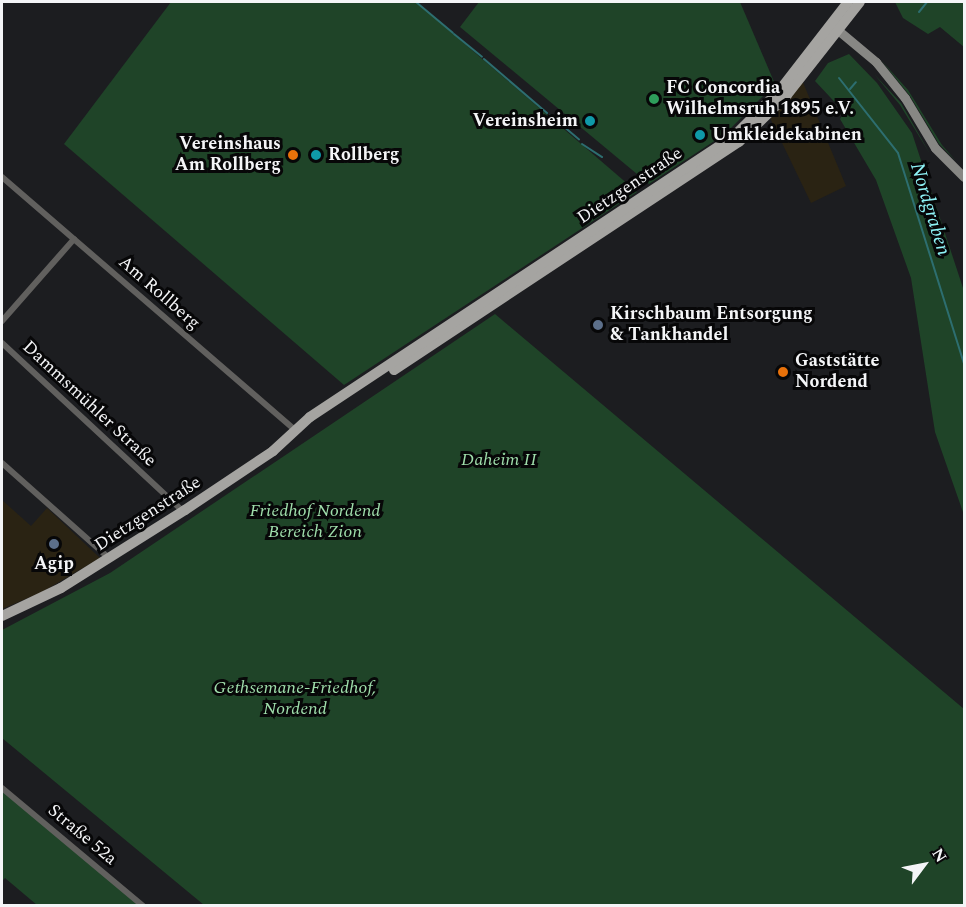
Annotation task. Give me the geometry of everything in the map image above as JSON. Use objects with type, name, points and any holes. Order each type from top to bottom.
[{"type":"main road","points":[[834,27],[848,2]]},
{"type":"main road","points":[[834,27],[860,2]]},
{"type":"main road","points":[[834,27],[876,62],[905,98],[935,148],[964,177]]},
{"type":"main road","name":"Dietzgenstraße","points":[[2,616],[61,588],[110,559],[301,429],[310,417],[485,307],[651,196],[734,136],[789,85],[834,27]]},
{"type":"street","name":"Am Rollberg","points":[[2,177],[301,429]]},
{"type":"street","points":[[2,321],[74,239]]},
{"type":"street","name":"Dammsmühler Straße","points":[[2,343],[183,511]]},
{"type":"street","points":[[2,463],[110,559]]},
{"type":"street","name":"Straße 52a","points":[[2,788],[143,906]]},
{"type":"shaded area","points":[[802,80],[846,186],[811,203],[770,118]]},
{"type":"shaded area","points":[[2,500],[31,526],[47,508],[100,558],[42,592],[2,609]]},
{"type":"green space","points":[[171,2],[416,2],[637,192],[344,385],[64,144]]},
{"type":"green space","name":"FC Concordia Wilhelmsruh 1895 e.V.","points":[[479,2],[740,2],[775,84],[725,134],[649,184],[460,27]]},
{"type":"green space","points":[[895,2],[964,2],[964,47],[940,27],[928,34],[903,18]]},
{"type":"green space","points":[[849,54],[877,83],[912,133],[964,291],[964,515],[935,432],[911,278],[876,180],[840,119],[844,112],[815,81],[828,63]]},
{"type":"green space","points":[[881,60],[908,90],[942,145],[956,161],[939,144],[910,96]]},
{"type":"green space","points":[[874,74],[901,103],[930,154],[900,105]]},
{"type":"green space","points":[[495,314],[964,709],[964,905],[204,905],[2,738],[2,630],[110,573]]},
{"type":"green space","points":[[2,788],[143,905],[37,905],[5,878],[2,881]]},
{"type":"waterway","points":[[416,2],[453,33]]},
{"type":"waterway","points":[[919,12],[927,2]]},
{"type":"waterway","points":[[454,34],[482,57]]},
{"type":"waterway","points":[[484,59],[547,113]]},
{"type":"waterway","name":"Nordgraben","points":[[839,78],[898,153],[964,363]]},
{"type":"waterway","points":[[850,89],[856,82]]},
{"type":"waterway","points":[[550,115],[579,139]]},
{"type":"waterway","points":[[582,144],[602,157]]},
{"type":"place","name":"FC Concordia Wilhelmsruh 1895 e.V.","points":[[654,99]]},
{"type":"place","name":"Vereinsheim","points":[[590,121]]},
{"type":"place","name":"Umkleidekabinen","points":[[700,135]]},
{"type":"place","name":"Vereinshaus Am Rollberg","points":[[293,155]]},
{"type":"place","name":"Rollberg","points":[[316,155]]},
{"type":"place","name":"Kirschbaum Entsorgung & Tankhandel","points":[[598,325]]},
{"type":"place","name":"Gaststätte Nordend","points":[[783,372]]},
{"type":"place","name":"Agip","points":[[54,544]]},
{"type":"park label","name":"Daheim II","points":[[499,460]]},
{"type":"park label","name":"Friedhof Nordend Bereich Zion","points":[[315,522]]},
{"type":"park label","name":"Gethsemane-Friedhof, Nordend","points":[[295,699]]}]
